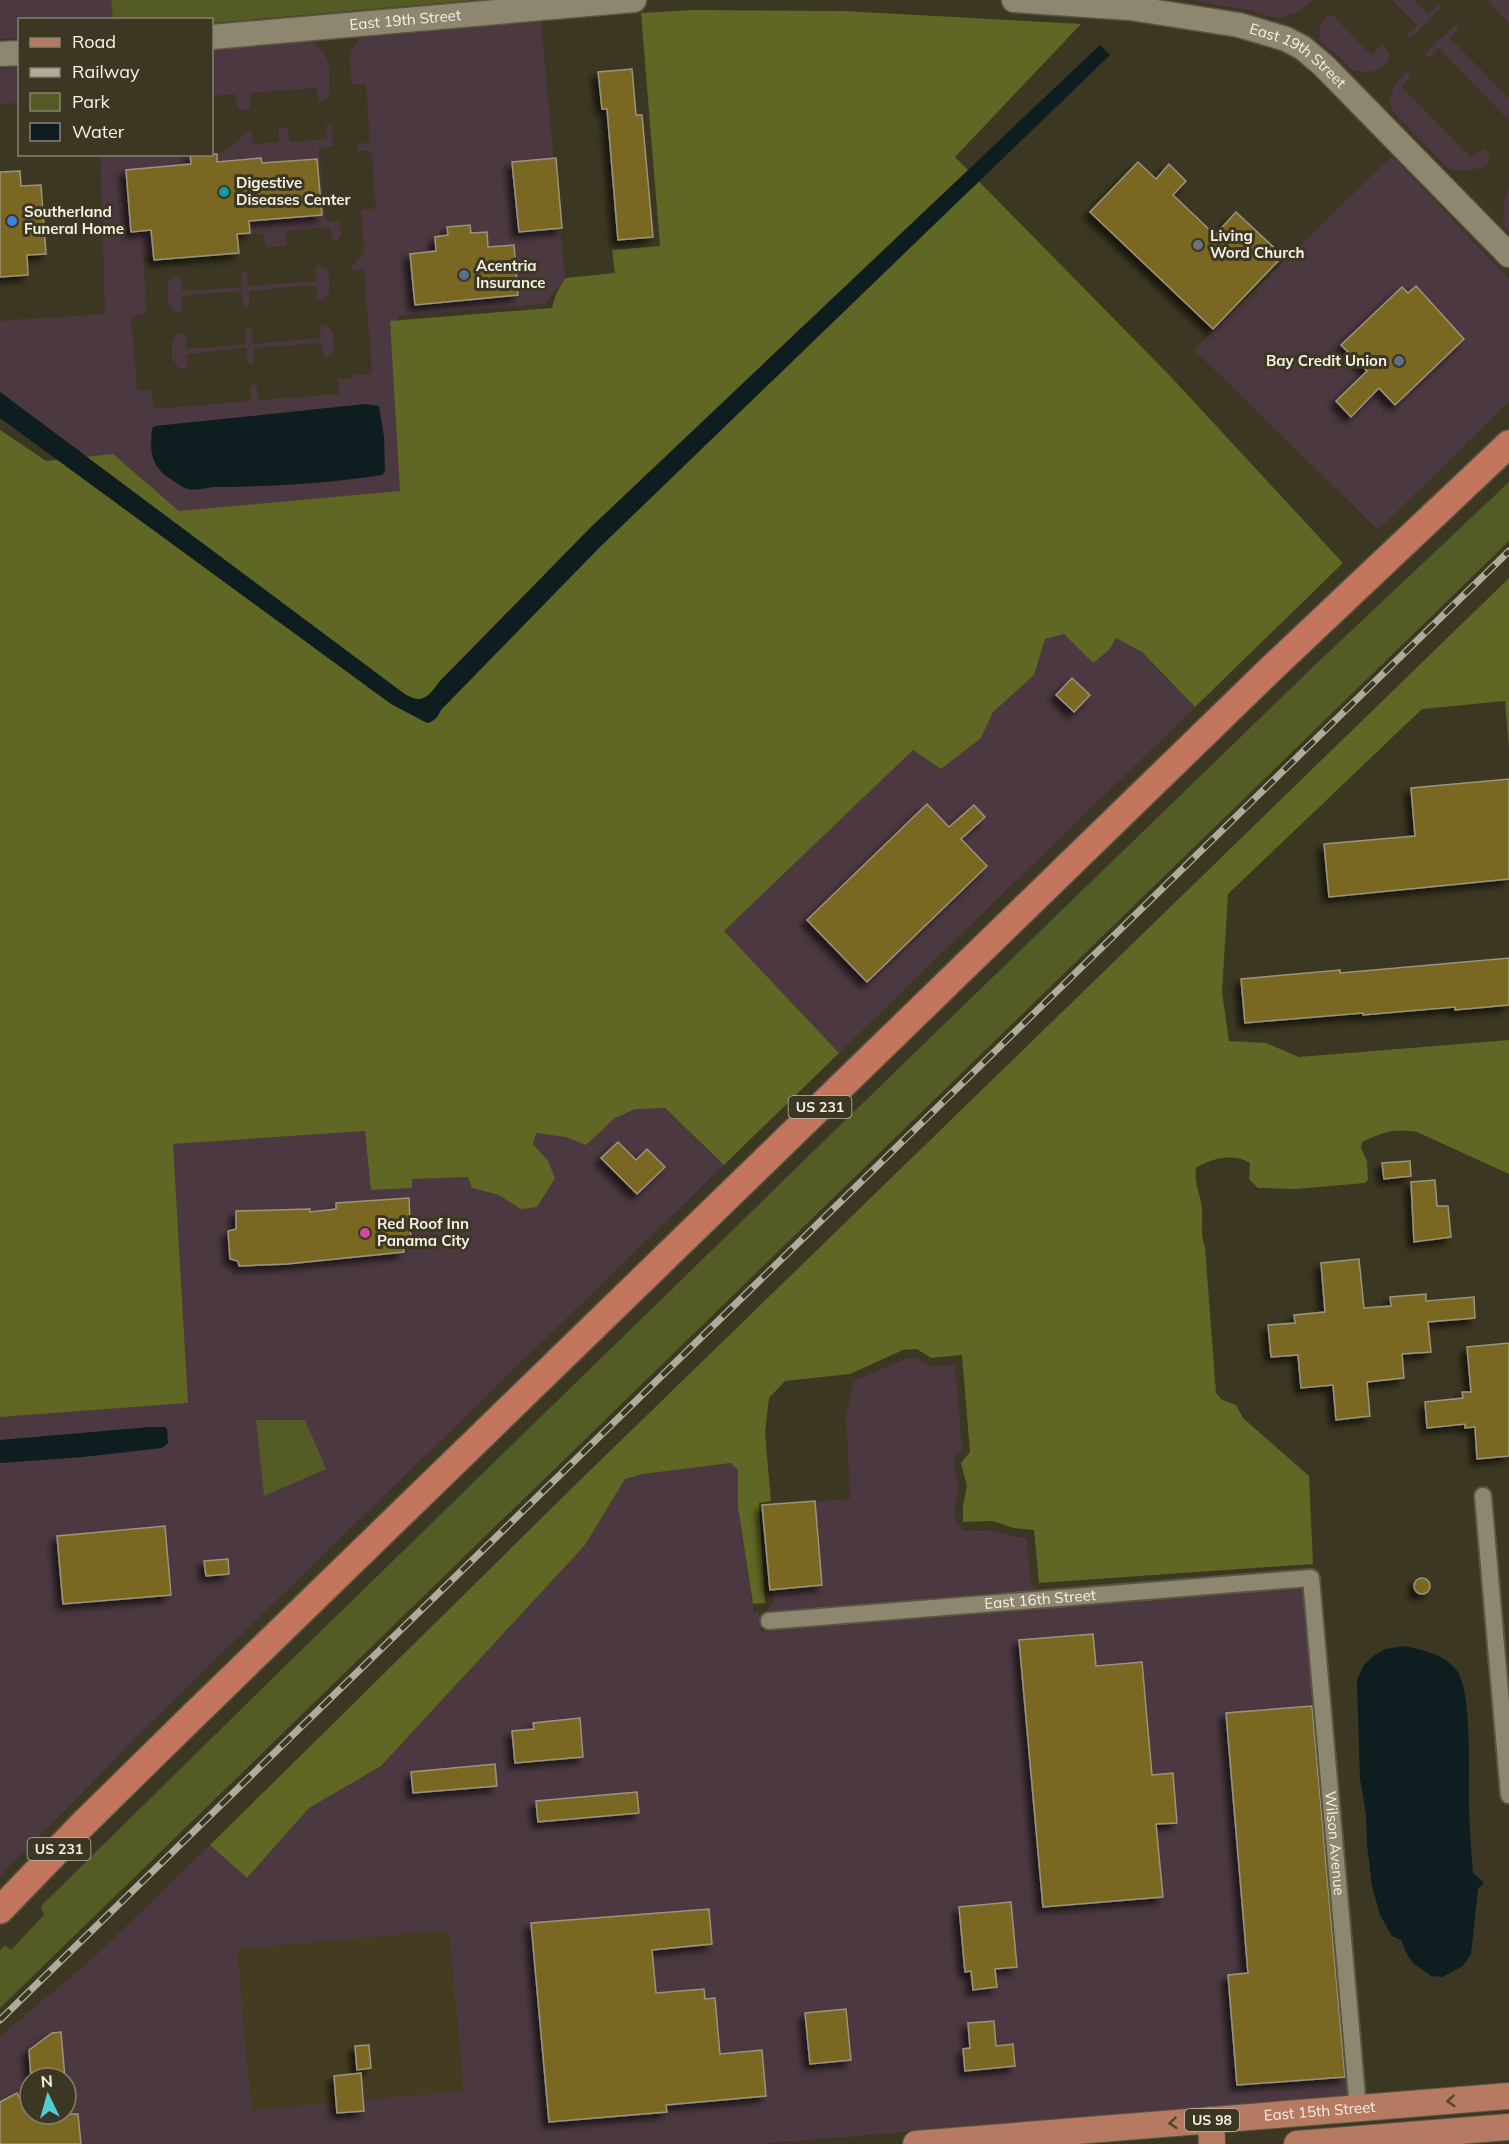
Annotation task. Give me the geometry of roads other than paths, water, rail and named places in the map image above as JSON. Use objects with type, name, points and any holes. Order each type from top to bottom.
[{"type":"highway","name":"US 231","points":[[0,1910],[81,1826],[209,1700],[1274,666],[1509,444]]},
{"type":"main road","name":"East 19th Street","points":[[213,37],[634,0]]},
{"type":"main road","name":"East 19th Street","points":[[1014,0],[1130,4],[1254,28],[1303,48],[1332,73],[1509,255]]},
{"type":"main road","points":[[0,54],[18,52]]},
{"type":"main road","points":[[1504,2097],[1504,2133]]},
{"type":"main road","name":"East 15th Street","points":[[916,2144],[1211,2132],[1358,2108],[1504,2097]]},
{"type":"main road","points":[[1358,2108],[1360,2139]]},
{"type":"main road","name":"East 15th Street","points":[[1297,2144],[1504,2133]]},
{"type":"street","points":[[1483,1496],[1509,1795]]},
{"type":"street","name":"East 16th Street","points":[[769,1621],[1311,1578]]},
{"type":"street","name":"Wilson Avenue","points":[[1311,1578],[1358,2108]]},
{"type":"water","points":[[1100,45],[1110,55],[599,548],[441,710],[436,719],[430,722],[427,723],[391,704],[0,418],[0,392],[402,692],[415,698],[424,698],[590,528]]},
{"type":"water","points":[[365,404],[379,406],[384,437],[385,471],[382,475],[299,484],[191,489],[182,487],[165,475],[155,464],[153,458],[151,437],[152,428],[155,426]]},
{"type":"water","points":[[150,1427],[167,1429],[168,1443],[162,1448],[0,1463],[0,1440]]},
{"type":"water","points":[[1404,1646],[1433,1654],[1452,1665],[1462,1682],[1468,1717],[1469,1808],[1473,1873],[1484,1883],[1478,1889],[1471,1954],[1463,1966],[1442,1977],[1431,1976],[1413,1963],[1401,1940],[1392,1936],[1380,1915],[1372,1886],[1367,1845],[1366,1814],[1360,1779],[1357,1680],[1364,1665],[1373,1656],[1386,1649]]},
{"type":"railway","points":[[0,2020],[1509,551]]},
{"type":"place","name":"Digestive Diseases Center","points":[[224,192]]},
{"type":"place","name":"Southerland Funeral Home","points":[[12,221]]},
{"type":"place","name":"Living Word Church","points":[[1198,245]]},
{"type":"place","name":"Acentria Insurance","points":[[464,275]]},
{"type":"place","name":"Bay Credit Union","points":[[1399,361]]},
{"type":"place","name":"Red Roof Inn Panama City","points":[[365,1233]]}]
